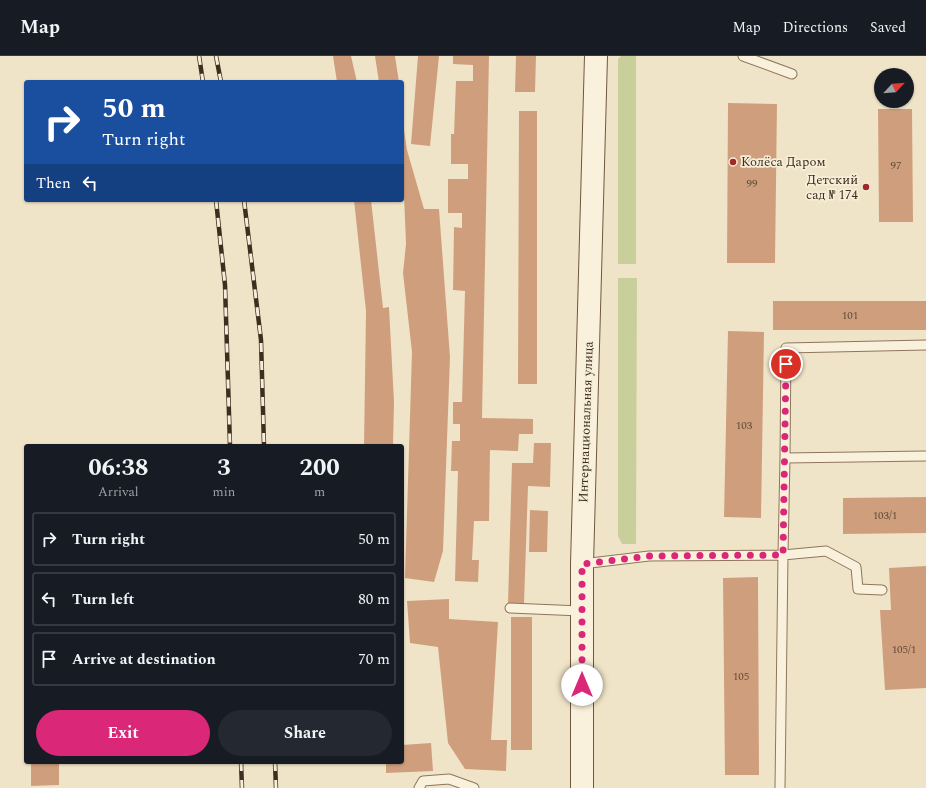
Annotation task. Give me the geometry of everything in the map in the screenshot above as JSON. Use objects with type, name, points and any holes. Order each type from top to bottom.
[{"type":"main road","name":"Интернациональная улица","points":[[582,788],[581,611],[596,56]]},
{"type":"lane","points":[[743,56],[792,74]]},
{"type":"lane","points":[[780,788],[786,348],[926,345]]},
{"type":"lane","points":[[785,458],[926,456]]},
{"type":"lane","points":[[582,564],[649,556],[783,555],[826,551],[856,567],[858,589],[882,590]]},
{"type":"lane","points":[[510,608],[581,611]]},
{"type":"lane","points":[[419,788],[423,782],[449,779],[474,788]]},
{"type":"green space","points":[[621,56],[636,56],[636,264],[618,264],[618,59]]},
{"type":"green space","points":[[618,278],[637,278],[636,544],[622,544],[618,536]]},
{"type":"building","points":[[333,56],[351,56],[357,80],[337,80]]},
{"type":"building","points":[[375,56],[395,56],[399,80],[379,80]]},
{"type":"building","points":[[418,56],[439,56],[430,146],[411,144]]},
{"type":"building","points":[[453,56],[489,56],[482,418],[533,419],[533,434],[519,434],[518,451],[490,450],[489,521],[474,521],[472,560],[479,560],[478,582],[455,581],[458,471],[451,471],[452,441],[460,441],[460,424],[453,424],[453,402],[462,402],[465,291],[453,290],[454,227],[462,228],[462,213],[448,213],[448,179],[468,179],[468,164],[451,164],[451,134],[454,134],[456,81],[473,81],[473,65],[453,64]]},
{"type":"building","points":[[516,56],[536,56],[535,92],[515,92]]},
{"type":"building","points":[[728,103],[777,104],[775,263],[727,263]]},
{"type":"building","points":[[878,109],[912,109],[913,222],[879,222]]},
{"type":"building","points":[[519,111],[537,111],[537,384],[518,384]]},
{"type":"building","points":[[404,130],[407,150],[424,209],[439,209],[450,357],[443,551],[434,582],[405,578],[412,352],[403,273],[406,244]]},
{"type":"building","points":[[354,202],[371,202],[383,308],[389,307],[394,402],[393,444],[364,444],[366,311]]},
{"type":"building","points":[[773,301],[926,301],[926,330],[773,330]]},
{"type":"building","points":[[728,331],[764,332],[761,518],[724,517]]},
{"type":"building","points":[[534,443],[551,443],[550,487],[528,486],[524,604],[508,604],[512,463],[533,463]]},
{"type":"building","points":[[926,497],[926,533],[843,534],[843,498]]},
{"type":"building","points":[[530,510],[548,511],[547,552],[529,552]]},
{"type":"building","points":[[926,566],[926,688],[885,690],[880,610],[891,610],[889,568]]},
{"type":"building","points":[[758,577],[759,775],[725,775],[723,578]]},
{"type":"building","points":[[449,599],[449,619],[498,622],[491,740],[507,740],[506,771],[465,769],[448,743],[438,647],[410,643],[407,601]]},
{"type":"building","points":[[511,617],[532,617],[532,750],[511,750]]},
{"type":"building","points":[[431,743],[433,771],[386,773],[386,764],[404,764],[404,745]]},
{"type":"building","points":[[31,764],[59,764],[59,785],[31,786]]},
{"type":"railway","points":[[199,56],[203,80]]},
{"type":"railway","points":[[216,56],[221,80]]},
{"type":"railway","points":[[216,202],[225,285],[230,444]]},
{"type":"railway","points":[[244,202],[261,340],[264,444]]},
{"type":"railway","points":[[241,764],[242,788]]},
{"type":"railway","points":[[275,764],[276,788]]},
{"type":"place","name":"Колёса Даром","points":[[733,162]]},
{"type":"place","name":"Детский сад № 174","points":[[866,187]]},
{"type":"route","points":[[582,685],[582,564],[649,556],[783,555],[786,364]]}]
